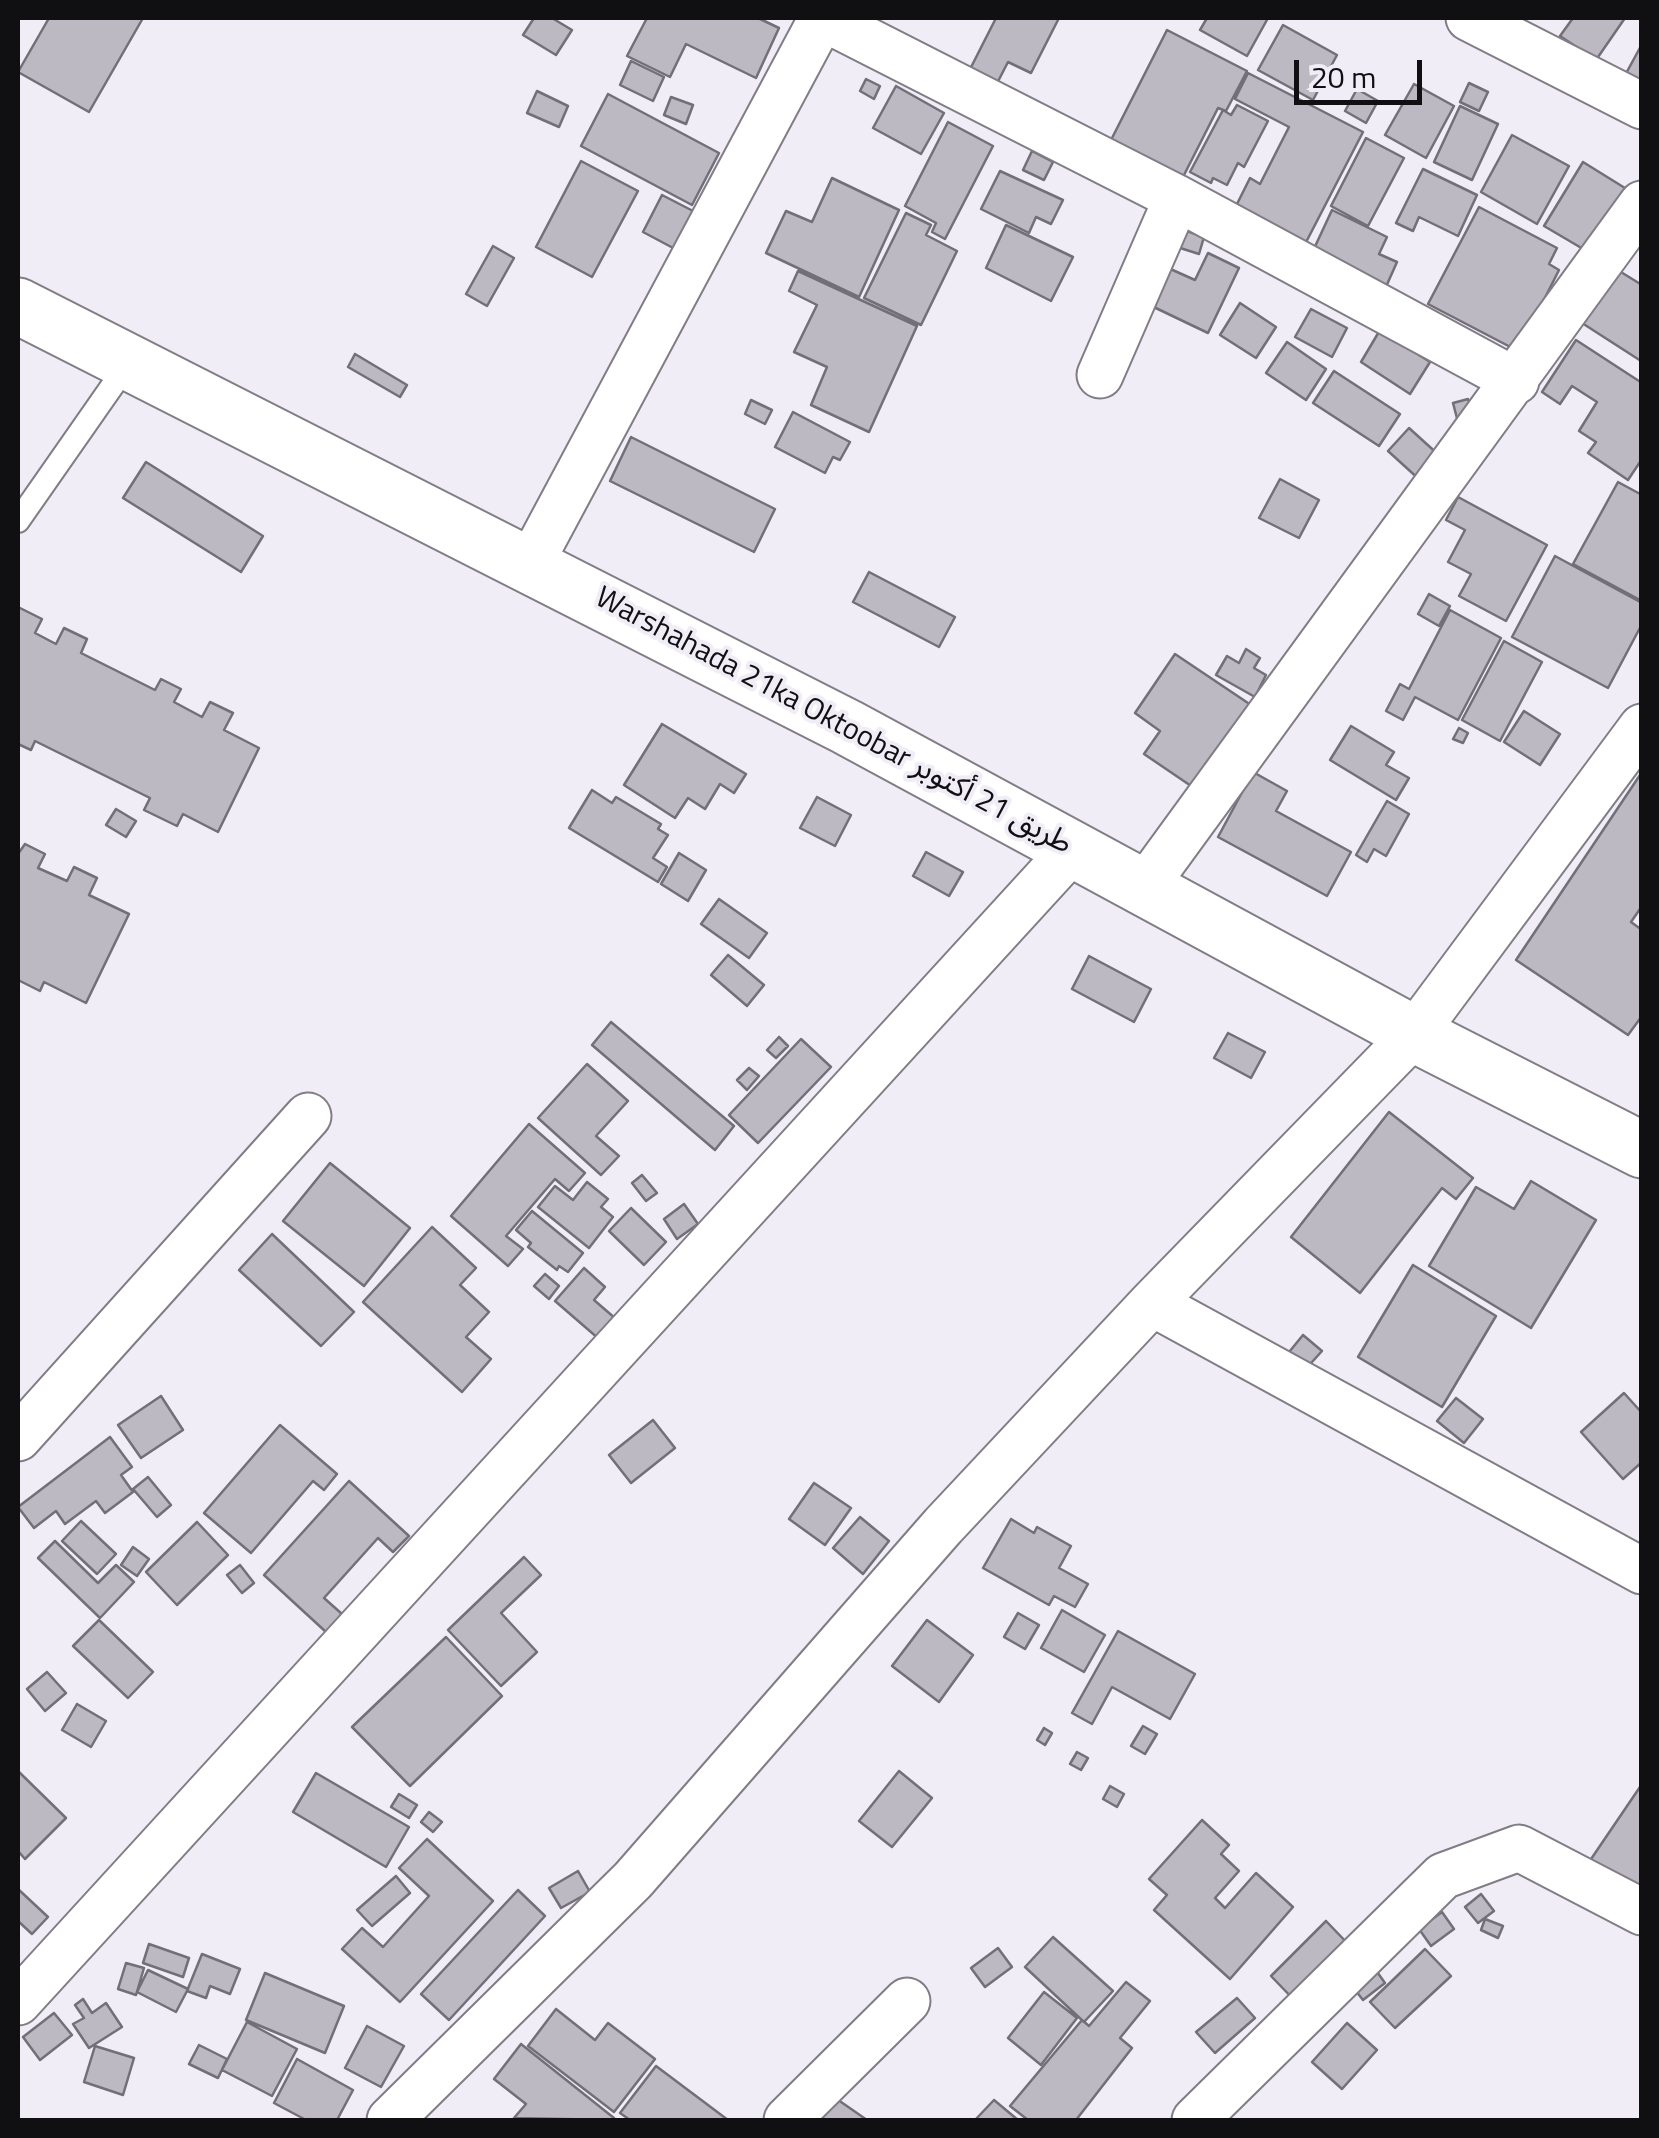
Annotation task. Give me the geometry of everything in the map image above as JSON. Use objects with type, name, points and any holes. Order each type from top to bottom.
[{"type":"main road","name":"Warshahada 21ka Oktoobar طريق 21 أكتوبر","points":[[18,306],[530,564],[1145,886],[1414,1034],[1642,1150]]},
{"type":"street","points":[[530,564],[802,18]]},
{"type":"street","points":[[530,564],[822,18],[1177,198],[1516,381]]},
{"type":"street","points":[[1469,18],[1642,106]]},
{"type":"street","points":[[1100,375],[1177,198]]},
{"type":"street","points":[[1145,886],[1642,204]]},
{"type":"street","points":[[390,2120],[633,1880],[944,1526],[1152,1303],[1414,1034],[1642,727]]},
{"type":"street","points":[[18,2002],[1073,848]]},
{"type":"street","points":[[18,1438],[308,1116]]},
{"type":"street","points":[[1152,1303],[1642,1570]]},
{"type":"street","points":[[1195,2120],[1443,1876],[1519,1848],[1642,1912]]},
{"type":"street","points":[[787,2120],[908,2001]]},
{"type":"lane","points":[[18,522],[129,362]]},
{"type":"building","points":[[49,18],[143,18],[89,112],[18,72]]},
{"type":"building","points":[[534,18],[552,18],[572,30],[556,55],[523,35]]},
{"type":"building","points":[[647,18],[758,18],[779,28],[756,78],[686,44],[670,77],[627,56]]},
{"type":"building","points":[[996,18],[1059,18],[1031,73],[1008,62],[990,97],[963,83]]},
{"type":"building","points":[[1207,18],[1268,18],[1247,56],[1200,30]]},
{"type":"building","points":[[1573,18],[1625,18],[1596,60],[1560,36]]},
{"type":"building","points":[[1283,25],[1337,55],[1313,100],[1258,70]]},
{"type":"building","points":[[1167,30],[1247,71],[1226,111],[1218,108],[1183,177],[1111,140]]},
{"type":"building","points":[[1642,44],[1642,89],[1623,79]]},
{"type":"building","points":[[631,61],[664,77],[653,101],[620,85]]},
{"type":"building","points":[[1248,73],[1363,132],[1302,250],[1232,214],[1250,178],[1260,184],[1289,127],[1235,99]]},
{"type":"building","points":[[866,79],[880,86],[874,99],[860,91]]},
{"type":"building","points":[[1469,83],[1488,92],[1479,111],[1460,102]]},
{"type":"building","points":[[1414,84],[1454,106],[1426,158],[1385,135]]},
{"type":"building","points":[[896,86],[944,113],[921,154],[873,128]]},
{"type":"building","points":[[1357,89],[1378,101],[1366,123],[1345,111]]},
{"type":"building","points":[[537,91],[568,106],[559,127],[527,113]]},
{"type":"building","points":[[608,94],[719,153],[692,205],[581,146]]},
{"type":"building","points":[[671,97],[693,105],[686,124],[664,115]]},
{"type":"building","points":[[1237,105],[1268,121],[1244,167],[1238,163],[1227,185],[1213,178],[1211,183],[1190,172],[1223,110],[1231,115]]},
{"type":"building","points":[[1460,106],[1498,124],[1472,180],[1434,162]]},
{"type":"building","points":[[948,122],[993,146],[945,239],[932,232],[936,223],[905,206]]},
{"type":"building","points":[[1512,135],[1569,166],[1537,224],[1481,192]]},
{"type":"building","points":[[1366,138],[1404,158],[1368,226],[1331,206]]},
{"type":"building","points":[[1032,151],[1053,162],[1044,180],[1023,170]]},
{"type":"building","points":[[581,161],[638,191],[592,277],[536,247]]},
{"type":"building","points":[[1583,162],[1633,193],[1595,256],[1544,226]]},
{"type":"building","points":[[1423,169],[1477,195],[1458,236],[1419,217],[1413,231],[1396,223]]},
{"type":"building","points":[[1000,171],[1063,200],[1051,224],[1036,217],[1029,233],[981,209]]},
{"type":"building","points":[[832,178],[899,210],[859,297],[766,253],[786,211],[812,222]]},
{"type":"building","points":[[662,195],[695,212],[675,249],[643,232]]},
{"type":"building","points":[[1479,207],[1557,248],[1549,264],[1559,270],[1518,351],[1428,304]]},
{"type":"building","points":[[1332,210],[1387,237],[1379,254],[1397,262],[1385,289],[1312,253]]},
{"type":"building","points":[[906,213],[931,225],[926,235],[957,251],[921,325],[864,298]]},
{"type":"building","points":[[1006,225],[1073,257],[1051,301],[986,268]]},
{"type":"building","points":[[1181,229],[1204,237],[1199,254],[1174,246]]},
{"type":"building","points":[[493,246],[514,258],[487,306],[466,294]]},
{"type":"building","points":[[1208,253],[1239,268],[1208,333],[1139,300],[1157,263],[1195,280]]},
{"type":"building","points":[[1616,269],[1642,285],[1641,361],[1582,323]]},
{"type":"building","points":[[798,271],[917,326],[869,432],[811,405],[827,367],[794,352],[817,305],[789,291]]},
{"type":"building","points":[[1240,303],[1276,327],[1256,358],[1220,335]]},
{"type":"building","points":[[1311,309],[1347,328],[1332,357],[1295,337]]},
{"type":"building","points":[[1380,330],[1430,362],[1410,394],[1361,362]]},
{"type":"building","points":[[1576,340],[1642,383],[1642,459],[1628,480],[1588,453],[1596,442],[1579,431],[1597,402],[1572,386],[1560,404],[1542,392]]},
{"type":"building","points":[[1287,342],[1326,369],[1306,400],[1266,373]]},
{"type":"building","points":[[355,354],[407,385],[400,397],[348,367]]},
{"type":"building","points":[[1334,371],[1400,414],[1379,446],[1313,403]]},
{"type":"building","points":[[1468,399],[1475,422],[1459,426],[1453,403]]},
{"type":"building","points":[[751,400],[772,410],[765,424],[745,414]]},
{"type":"building","points":[[793,412],[850,442],[840,460],[833,457],[825,473],[775,447]]},
{"type":"building","points":[[1409,428],[1441,457],[1421,481],[1388,451]]},
{"type":"building","points":[[631,437],[775,509],[754,552],[610,481]]},
{"type":"building","points":[[146,462],[263,536],[241,572],[123,498]]},
{"type":"building","points":[[1280,479],[1319,500],[1299,538],[1259,518]]},
{"type":"building","points":[[1618,482],[1642,495],[1642,601],[1573,564]]},
{"type":"building","points":[[1458,497],[1547,545],[1506,621],[1459,596],[1471,574],[1448,562],[1465,530],[1446,520]]},
{"type":"building","points":[[1555,556],[1642,603],[1642,624],[1608,688],[1512,637]]},
{"type":"building","points":[[869,572],[955,617],[939,647],[853,602]]},
{"type":"building","points":[[1429,594],[1450,606],[1439,626],[1418,614]]},
{"type":"building","points":[[18,607],[42,619],[35,633],[56,644],[64,628],[87,639],[81,653],[155,690],[161,679],[181,689],[174,702],[202,717],[210,702],[233,713],[224,730],[259,748],[218,832],[183,814],[177,826],[144,810],[150,798],[35,741],[31,750],[18,744]]},
{"type":"building","points":[[1450,610],[1501,638],[1458,720],[1415,697],[1403,720],[1386,711],[1400,684],[1409,689]]},
{"type":"building","points":[[1504,641],[1542,662],[1500,741],[1462,720]]},
{"type":"building","points":[[1246,649],[1260,658],[1254,668],[1266,675],[1255,697],[1216,675],[1227,656],[1239,663]]},
{"type":"building","points":[[1175,654],[1251,705],[1194,788],[1144,754],[1160,731],[1135,713]]},
{"type":"building","points":[[1524,711],[1560,734],[1540,765],[1504,742]]},
{"type":"building","points":[[662,724],[746,774],[734,793],[720,784],[705,809],[688,798],[675,818],[624,785]]},
{"type":"building","points":[[1351,726],[1394,752],[1386,765],[1409,778],[1396,800],[1330,760]]},
{"type":"building","points":[[1459,728],[1468,733],[1463,743],[1453,739]]},
{"type":"building","points":[[1253,772],[1287,791],[1276,811],[1351,852],[1327,896],[1218,837]]},
{"type":"building","points":[[1642,772],[1642,906],[1631,922],[1642,930],[1642,1016],[1628,1035],[1516,960]]},
{"type":"building","points":[[592,790],[612,803],[616,797],[661,824],[658,829],[668,835],[653,858],[667,867],[658,882],[569,828]]},
{"type":"building","points":[[817,797],[851,815],[835,846],[800,828]]},
{"type":"building","points":[[1387,801],[1409,814],[1386,856],[1374,849],[1367,862],[1356,855]]},
{"type":"building","points":[[116,809],[136,821],[126,837],[106,825]]},
{"type":"building","points":[[25,844],[45,854],[38,868],[67,881],[74,867],[97,878],[89,895],[129,914],[86,1003],[44,982],[40,991],[18,980],[18,854]]},
{"type":"building","points":[[926,852],[963,872],[949,896],[913,876]]},
{"type":"building","points":[[679,853],[706,870],[688,901],[661,884]]},
{"type":"building","points":[[719,899],[767,933],[749,958],[701,924]]},
{"type":"building","points":[[728,955],[764,985],[747,1006],[711,975]]},
{"type":"building","points":[[1089,956],[1151,989],[1134,1022],[1072,989]]},
{"type":"building","points":[[611,1022],[734,1126],[715,1150],[592,1045]]},
{"type":"building","points":[[1228,1033],[1265,1052],[1251,1078],[1214,1058]]},
{"type":"building","points":[[779,1037],[788,1046],[776,1058],[767,1050]]},
{"type":"building","points":[[801,1039],[831,1067],[758,1143],[729,1115]]},
{"type":"building","points":[[587,1064],[628,1101],[596,1136],[619,1156],[601,1175],[538,1118]]},
{"type":"building","points":[[749,1068],[759,1076],[747,1090],[737,1080]]},
{"type":"building","points":[[1389,1112],[1473,1178],[1456,1199],[1442,1188],[1360,1293],[1291,1237]]},
{"type":"building","points":[[529,1124],[585,1173],[569,1191],[555,1179],[506,1236],[523,1249],[508,1266],[451,1216]]},
{"type":"building","points":[[330,1163],[410,1228],[364,1286],[283,1221]]},
{"type":"building","points":[[642,1175],[657,1193],[646,1201],[632,1183]]},
{"type":"building","points":[[1531,1181],[1596,1220],[1531,1328],[1429,1266],[1476,1187],[1514,1209]]},
{"type":"building","points":[[587,1182],[608,1199],[601,1207],[613,1217],[589,1248],[538,1207],[555,1186],[573,1200]]},
{"type":"building","points":[[684,1204],[698,1224],[677,1239],[664,1219]]},
{"type":"building","points":[[631,1208],[666,1242],[644,1265],[609,1231]]},
{"type":"building","points":[[532,1211],[583,1253],[568,1272],[559,1266],[557,1270],[528,1247],[531,1243],[516,1230]]},
{"type":"building","points":[[432,1227],[476,1268],[460,1285],[489,1312],[466,1337],[491,1359],[462,1392],[363,1302]]},
{"type":"building","points":[[272,1234],[354,1312],[321,1346],[239,1270]]},
{"type":"building","points":[[1413,1265],[1496,1316],[1442,1407],[1358,1357]]},
{"type":"building","points":[[584,1268],[605,1287],[594,1300],[616,1319],[599,1339],[555,1301]]},
{"type":"building","points":[[545,1274],[559,1286],[549,1299],[534,1286]]},
{"type":"building","points":[[1303,1335],[1322,1351],[1303,1372],[1285,1357]]},
{"type":"building","points":[[1624,1393],[1642,1413],[1642,1462],[1623,1479],[1581,1432]]},
{"type":"building","points":[[161,1396],[183,1430],[141,1458],[118,1425]]},
{"type":"building","points":[[1456,1398],[1483,1419],[1464,1443],[1437,1421]]},
{"type":"building","points":[[653,1420],[675,1448],[631,1483],[609,1455]]},
{"type":"building","points":[[280,1425],[337,1474],[324,1490],[313,1481],[251,1553],[204,1513]]},
{"type":"building","points":[[110,1437],[132,1467],[121,1475],[133,1492],[105,1513],[96,1501],[65,1524],[56,1511],[34,1528],[18,1507]]},
{"type":"building","points":[[148,1477],[171,1505],[157,1517],[133,1489]]},
{"type":"building","points":[[349,1481],[409,1536],[393,1552],[378,1538],[324,1598],[342,1614],[326,1632],[264,1575]]},
{"type":"building","points":[[814,1483],[851,1508],[825,1545],[789,1519]]},
{"type":"building","points":[[860,1517],[889,1541],[863,1574],[833,1548]]},
{"type":"building","points":[[1011,1519],[1034,1533],[1037,1527],[1071,1546],[1059,1568],[1088,1584],[1075,1607],[1054,1596],[1049,1605],[983,1568]]},
{"type":"building","points":[[81,1521],[116,1554],[97,1574],[62,1541]]},
{"type":"building","points":[[197,1522],[228,1555],[177,1605],[146,1572]]},
{"type":"building","points":[[55,1541],[98,1583],[116,1565],[134,1582],[100,1618],[38,1558]]},
{"type":"building","points":[[133,1547],[149,1559],[137,1576],[121,1565]]},
{"type":"building","points":[[524,1557],[541,1575],[501,1613],[537,1652],[501,1686],[448,1630]]},
{"type":"building","points":[[240,1565],[254,1583],[242,1593],[227,1575]]},
{"type":"building","points":[[1062,1610],[1105,1635],[1084,1672],[1041,1648]]},
{"type":"building","points":[[1018,1613],[1039,1625],[1025,1649],[1004,1637]]},
{"type":"building","points":[[99,1620],[153,1672],[128,1698],[73,1646]]},
{"type":"building","points":[[927,1620],[973,1655],[939,1702],[892,1666]]},
{"type":"building","points":[[1118,1631],[1195,1674],[1170,1719],[1112,1687],[1092,1724],[1072,1713]]},
{"type":"building","points":[[446,1637],[502,1696],[410,1786],[352,1727]]},
{"type":"building","points":[[47,1672],[66,1693],[45,1711],[27,1689]]},
{"type":"building","points":[[77,1704],[106,1721],[91,1747],[62,1730]]},
{"type":"building","points":[[1143,1726],[1157,1734],[1145,1754],[1131,1746]]},
{"type":"building","points":[[1044,1728],[1052,1733],[1045,1745],[1037,1740]]},
{"type":"building","points":[[1077,1752],[1088,1758],[1081,1770],[1070,1764]]},
{"type":"building","points":[[18,1771],[66,1818],[25,1859],[18,1851]]},
{"type":"building","points":[[899,1771],[932,1798],[892,1847],[859,1821]]},
{"type":"building","points":[[316,1773],[409,1827],[386,1867],[293,1812]]},
{"type":"building","points":[[1642,1784],[1642,1901],[1587,1865]]},
{"type":"building","points":[[1110,1786],[1124,1794],[1117,1807],[1103,1799]]},
{"type":"building","points":[[399,1794],[417,1805],[409,1818],[391,1807]]},
{"type":"building","points":[[429,1812],[442,1822],[433,1832],[421,1822]]},
{"type":"building","points":[[1202,1820],[1229,1845],[1221,1854],[1239,1871],[1215,1898],[1225,1908],[1256,1873],[1293,1907],[1230,1979],[1154,1910],[1167,1895],[1149,1879]]},
{"type":"building","points":[[427,1839],[493,1901],[400,2002],[342,1949],[362,1928],[383,1947],[429,1896],[399,1868]]},
{"type":"building","points":[[578,1871],[590,1892],[561,1908],[549,1888]]},
{"type":"building","points":[[396,1876],[410,1893],[372,1926],[357,1910]]},
{"type":"building","points":[[18,1889],[48,1917],[32,1934],[18,1921]]},
{"type":"building","points":[[518,1890],[545,1916],[449,2020],[421,1994]]},
{"type":"building","points":[[1481,1894],[1494,1911],[1478,1923],[1465,1907]]},
{"type":"building","points":[[1442,1912],[1454,1929],[1431,1946],[1419,1929]]},
{"type":"building","points":[[1485,1919],[1503,1926],[1498,1938],[1481,1930]]},
{"type":"building","points":[[1326,1921],[1352,1948],[1297,2003],[1271,1976]]},
{"type":"building","points":[[1053,1937],[1113,1991],[1084,2022],[1025,1967]]},
{"type":"building","points":[[149,1944],[189,1958],[183,1977],[143,1963]]},
{"type":"building","points":[[998,1948],[1012,1967],[985,1987],[971,1968]]},
{"type":"building","points":[[1425,1949],[1451,1976],[1395,2028],[1370,2002]]},
{"type":"building","points":[[202,1954],[240,1969],[230,1994],[210,1986],[206,1998],[187,1991]]},
{"type":"building","points":[[126,1963],[144,1968],[136,1995],[118,1989]]},
{"type":"building","points":[[1375,1969],[1385,1983],[1363,2000],[1352,1986]]},
{"type":"building","points":[[148,1970],[188,1989],[176,2012],[137,1992]]},
{"type":"building","points":[[265,1973],[344,2006],[325,2053],[246,2020]]},
{"type":"building","points":[[1126,1982],[1150,2001],[1120,2038],[1132,2048],[1076,2120],[1028,2120],[1010,2106],[1082,2020],[1089,2026]]},
{"type":"building","points":[[1044,1992],[1077,2018],[1041,2065],[1008,2038]]},
{"type":"building","points":[[1237,1998],[1255,2018],[1215,2053],[1196,2032]]},
{"type":"building","points":[[83,1999],[92,2013],[106,2003],[122,2027],[89,2048],[73,2024],[84,2018],[75,2005]]},
{"type":"building","points":[[556,2009],[595,2040],[608,2023],[655,2059],[614,2112],[528,2046]]},
{"type":"building","points":[[54,2013],[72,2035],[40,2060],[23,2037]]},
{"type":"building","points":[[247,2022],[297,2049],[272,2096],[222,2070]]},
{"type":"building","points":[[1347,2023],[1377,2050],[1342,2089],[1312,2062]]},
{"type":"building","points":[[367,2026],[404,2046],[381,2087],[345,2068]]},
{"type":"building","points":[[521,2044],[614,2118],[514,2118],[526,2104],[494,2079]]},
{"type":"building","points":[[199,2045],[227,2059],[218,2078],[189,2064]]},
{"type":"building","points":[[95,2046],[134,2058],[123,2095],[84,2082]]},
{"type":"building","points":[[297,2059],[353,2090],[337,2120],[306,2120],[274,2103]]},
{"type":"building","points":[[656,2066],[728,2120],[630,2120],[620,2113]]},
{"type":"building","points":[[831,2095],[867,2120],[813,2120]]},
{"type":"building","points":[[994,2100],[1018,2120],[975,2120]]}]
